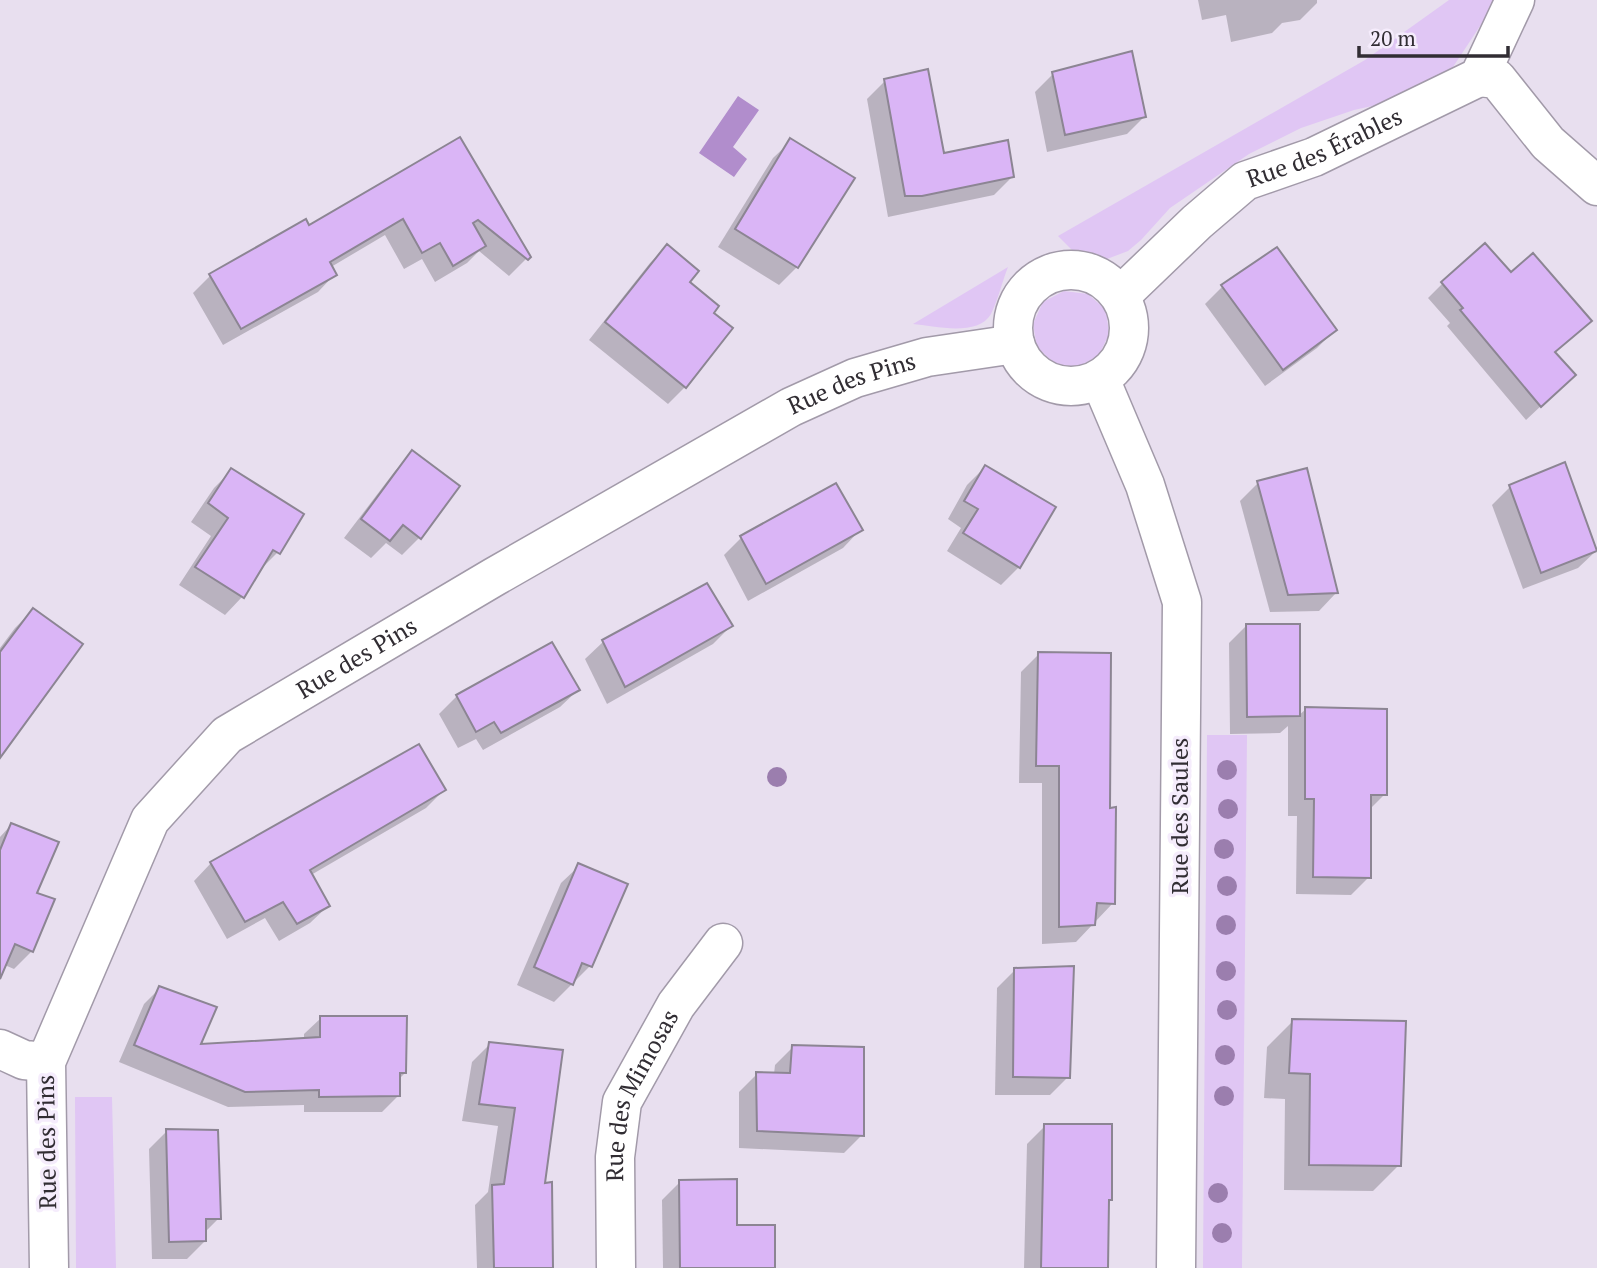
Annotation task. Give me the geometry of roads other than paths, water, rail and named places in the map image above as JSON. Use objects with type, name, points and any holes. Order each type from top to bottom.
[{"type":"street","points":[[1515,0],[1479,78],[1497,79],[1548,143],[1597,186]]},
{"type":"street","name":"Rue des Érables","points":[[1120,296],[1197,222],[1245,181],[1314,157],[1479,78]]},
{"type":"street","points":[[1065,270],[1093,273],[1108,283],[1120,296],[1128,314],[1129,332],[1125,351],[1114,367],[1100,379],[1083,385],[1065,386],[1049,382],[1034,373],[1022,360],[1015,344],[1013,325],[1016,307],[1025,291],[1039,279],[1065,270]]},
{"type":"street","name":"Rue des Pins","points":[[49,1268],[46,1062],[150,820],[228,735],[494,577],[791,407],[855,378],[915,360],[1015,344]]},
{"type":"street","name":"Rue des Saules","points":[[1100,379],[1145,485],[1182,602],[1176,1268]]},
{"type":"street","name":"Rue des Mimosas","points":[[616,1268],[615,1157],[622,1102],[676,1005],[723,943]]},
{"type":"street","points":[[0,1049],[24,1060],[46,1062]]}]
